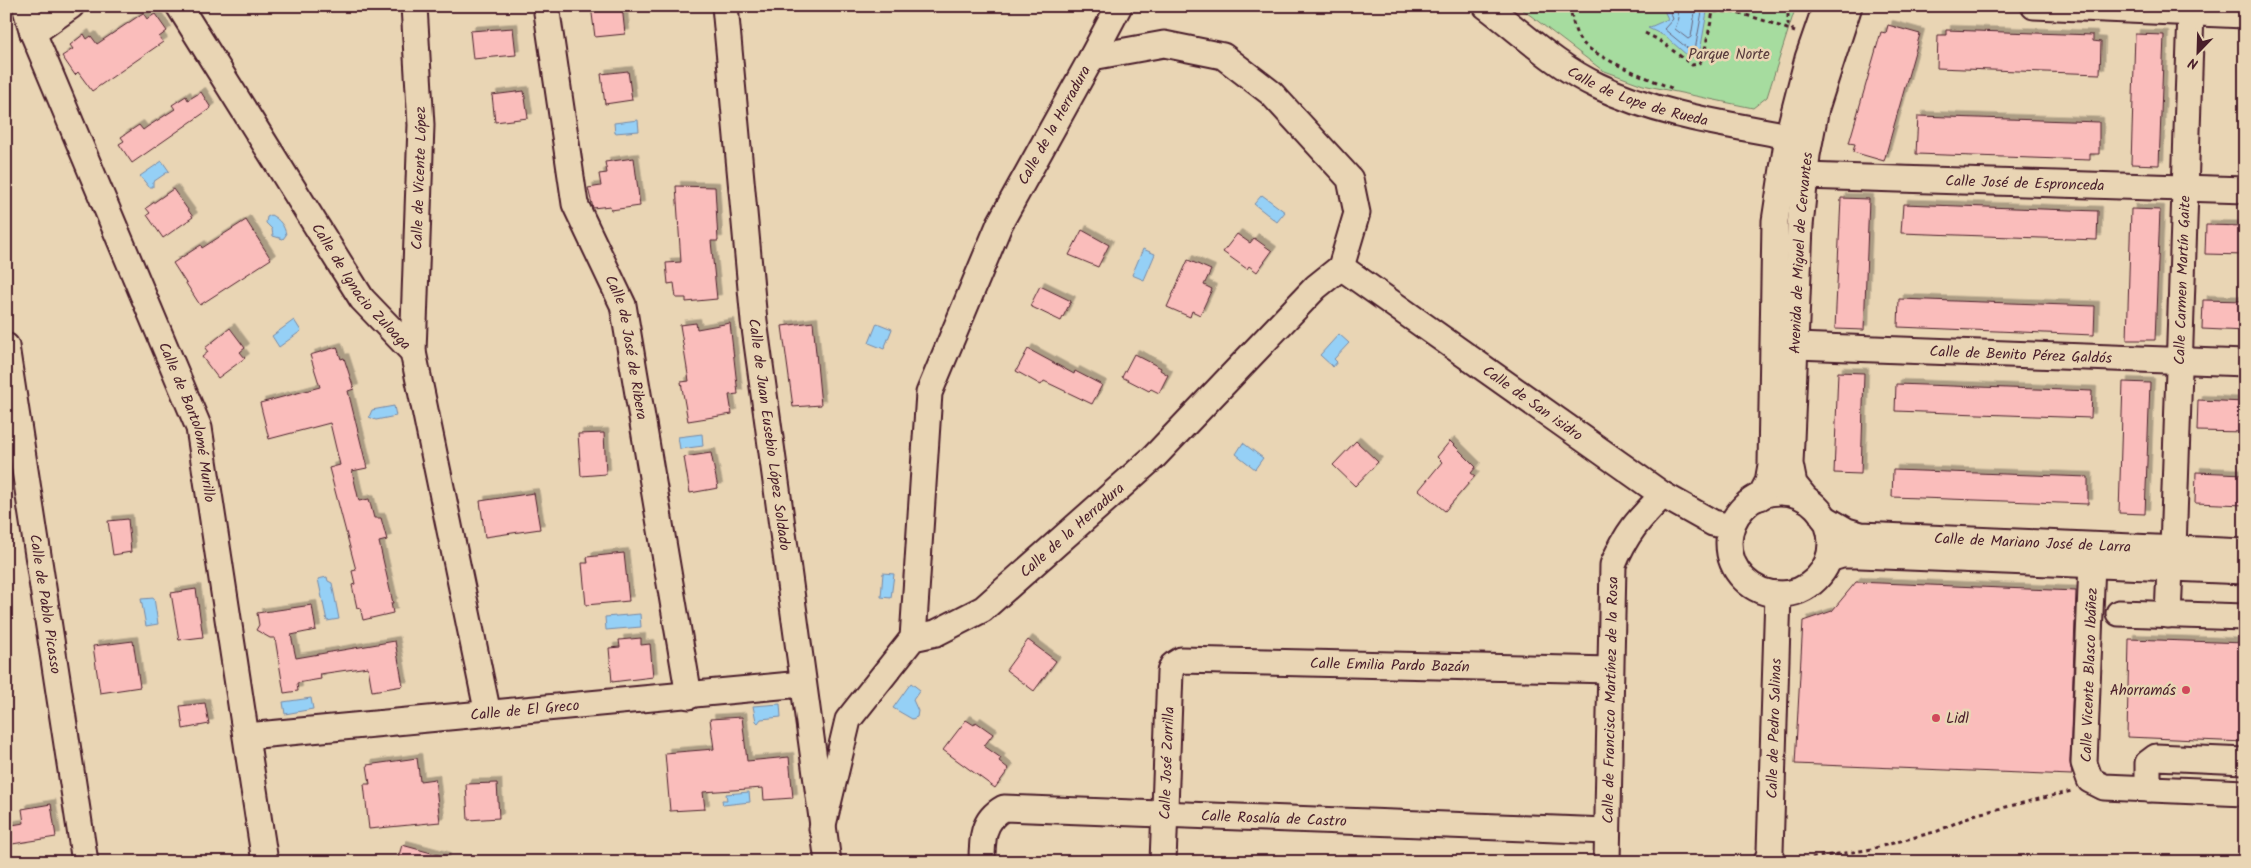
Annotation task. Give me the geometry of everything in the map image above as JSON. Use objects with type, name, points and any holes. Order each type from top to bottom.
[{"type":"street","name":"Calle de Bartolomé Murillo","points":[[24,6],[33,33],[198,428],[265,862]]},
{"type":"street","points":[[33,33],[71,6]]},
{"type":"street","name":"Calle de Ignacio Zuloaga","points":[[178,6],[362,299],[412,352],[488,714]]},
{"type":"street","name":"Calle de Vicente López","points":[[412,352],[421,125],[414,6]]},
{"type":"street","name":"Calle de José de Ribera","points":[[546,6],[575,204],[623,305],[689,696]]},
{"type":"street","name":"Calle de Juan Eusebio López Soldado","points":[[726,6],[754,321],[802,684],[828,862]]},
{"type":"street","points":[[1092,57],[1119,6]]},
{"type":"street","name":"Calle de Lope de Rueda","points":[[1486,6],[1553,58],[1596,86],[1639,103],[1710,121],[1798,138]]},
{"type":"street","name":"Avenida de Miguel de Cervantes","points":[[1760,498],[1768,482],[1771,465],[1775,221],[1798,138],[1808,58],[1826,6]]},
{"type":"street","name":"Avenida de Miguel de Cervantes","points":[[1806,499],[1794,484],[1790,464],[1800,226],[1804,176],[1798,138],[1816,108],[1849,6]]},
{"type":"street","points":[[2034,6],[2245,15]]},
{"type":"street","name":"Calle Carmen Martín Gaite","points":[[2168,615],[2180,360],[2191,12]]},
{"type":"street","name":"Calle de la Herradura","points":[[1164,44],[1223,56],[1271,93],[1350,179],[1357,213],[1341,267],[1316,287],[1154,457],[983,609],[936,633],[913,638],[929,393],[1000,222],[1092,57],[1164,44]]},
{"type":"street","name":"Calle José de Espronceda","points":[[1804,176],[2245,190]]},
{"type":"street","name":"Calle de San isidro","points":[[1341,267],[1663,495],[1713,523],[1731,527]]},
{"type":"street","name":"Calle de Pablo Picasso","points":[[6,346],[85,862]]},
{"type":"street","name":"Calle de Benito Pérez Galdós","points":[[1796,346],[2245,363]]},
{"type":"street","points":[[1768,493],[1794,494],[1806,499],[1823,517],[1829,529],[1831,544],[1829,559],[1817,579],[1797,592],[1778,594],[1753,587],[1739,574],[1729,552],[1731,527],[1744,506],[1768,493]]},
{"type":"street","name":"Calle de Francisco Martínez de la Rosa","points":[[1607,862],[1613,565],[1621,545],[1635,523],[1663,495]]},
{"type":"street","name":"Calle de Mariano José de Larra","points":[[1823,517],[1842,528],[1861,535],[2171,558],[2245,570]]},
{"type":"street","name":"Calle de Mariano José de Larra","points":[[1829,559],[1842,555],[1860,555],[2092,563],[2245,552]]},
{"type":"street","name":"Calle Vicente Blasco Ibáñez","points":[[2092,563],[2084,763],[2090,780],[2104,787],[2245,793]]},
{"type":"street","name":"Calle de Pedro Salinas","points":[[1768,860],[1770,852],[1778,594]]},
{"type":"street","points":[[2119,613],[2245,618]]},
{"type":"street","points":[[822,829],[848,720],[913,638]]},
{"type":"street","name":"Calle Emilia Pardo Bazán","points":[[1173,665],[1181,660],[1610,670]]},
{"type":"street","name":"Calle José Zorrilla","points":[[1163,862],[1170,672],[1173,665]]},
{"type":"street","name":"Calle de El Greco","points":[[247,736],[802,684]]},
{"type":"street","points":[[2148,789],[2148,763],[2156,757],[2245,761]]},
{"type":"street","name":"Calle Rosalía de Castro","points":[[982,862],[985,826],[994,814],[1004,808],[1607,831]]},
{"type":"path","points":[[1569,6],[1579,39],[1587,46],[1615,62],[1680,92]]},
{"type":"path","points":[[1645,33],[1659,40],[1692,65],[1698,64],[1703,59],[1713,12],[1721,11],[1740,15],[1796,32],[1788,24],[1788,6]]},
{"type":"path","points":[[1768,860],[1793,861],[1867,850],[1938,831],[1973,815],[2077,790],[2090,780]]},
{"type":"green space","name":"Parque Norte","points":[[1518,6],[1796,6],[1767,97],[1753,108],[1643,85],[1602,70]]},
{"type":"water","points":[[1662,6],[1708,6],[1700,52],[1697,56],[1688,56],[1665,36],[1648,28],[1668,19]]},
{"type":"water","points":[[638,120],[639,131],[615,133],[614,123]]},
{"type":"water","points":[[162,161],[169,171],[153,182],[153,187],[149,187],[140,176]]},
{"type":"water","points":[[1262,195],[1285,212],[1277,222],[1254,204]]},
{"type":"water","points":[[271,215],[283,226],[286,235],[283,239],[273,236],[272,229],[266,223],[267,217]]},
{"type":"water","points":[[1143,249],[1155,254],[1144,280],[1132,275]]},
{"type":"water","points":[[294,320],[301,331],[279,347],[272,336]]},
{"type":"water","points":[[877,323],[892,329],[884,349],[869,343]]},
{"type":"water","points":[[1339,334],[1349,343],[1334,359],[1337,362],[1333,367],[1320,355]]},
{"type":"water","points":[[394,406],[396,416],[376,420],[369,417],[372,410]]},
{"type":"water","points":[[702,434],[703,446],[680,449],[678,437]]},
{"type":"water","points":[[1243,443],[1263,458],[1255,469],[1236,454]]},
{"type":"water","points":[[883,573],[894,574],[891,598],[881,597]]},
{"type":"water","points":[[327,577],[328,581],[332,583],[339,619],[327,621],[318,579]]},
{"type":"water","points":[[154,598],[158,624],[146,626],[141,599]]},
{"type":"water","points":[[640,614],[641,627],[606,630],[605,617]]},
{"type":"water","points":[[911,683],[920,690],[913,700],[918,711],[917,717],[912,719],[893,708]]},
{"type":"water","points":[[311,698],[313,709],[285,714],[283,702]]},
{"type":"water","points":[[780,704],[781,717],[761,719],[758,723],[756,721],[753,706]]},
{"type":"water","points":[[749,792],[750,802],[723,805],[722,800],[727,800],[726,794]]},
{"type":"building","points":[[591,6],[622,6],[625,34],[595,37]]},
{"type":"building","points":[[143,13],[147,19],[155,14],[167,31],[159,37],[163,42],[92,91],[78,72],[75,75],[62,56],[73,49],[70,45],[84,34],[87,39],[91,36],[97,44]]},
{"type":"building","points":[[1888,25],[1920,34],[1884,161],[1853,152],[1855,144],[1849,143],[1881,32],[1886,33]]},
{"type":"building","points":[[513,28],[516,55],[473,59],[470,31]]},
{"type":"building","points":[[1946,30],[2093,35],[2093,41],[2101,42],[2100,74],[1937,68],[1938,35],[1946,35]]},
{"type":"building","points":[[2135,34],[2164,35],[2159,165],[2131,164]]},
{"type":"building","points":[[628,71],[632,100],[605,104],[601,74]]},
{"type":"building","points":[[524,91],[528,118],[495,122],[492,95]]},
{"type":"building","points":[[201,92],[211,108],[132,163],[119,144],[124,141],[121,137],[139,125],[143,130],[175,109],[172,105],[186,96],[188,100]]},
{"type":"building","points":[[1918,116],[2099,122],[2099,154],[2090,154],[2090,160],[1916,154]]},
{"type":"building","points":[[634,158],[640,206],[611,210],[610,206],[593,208],[588,188],[601,186],[599,174],[607,173],[605,162]]},
{"type":"building","points":[[676,186],[715,187],[718,241],[711,241],[717,299],[686,302],[686,298],[676,298],[674,283],[668,284],[666,263],[681,262]]},
{"type":"building","points":[[173,189],[193,217],[163,238],[147,215],[150,213],[146,208]]},
{"type":"building","points":[[1841,198],[1869,199],[1864,330],[1835,329]]},
{"type":"building","points":[[1903,204],[2098,211],[2097,240],[1901,233]]},
{"type":"building","points":[[2131,209],[2160,210],[2155,340],[2127,340]]},
{"type":"building","points":[[246,220],[271,259],[200,305],[173,263],[201,245],[202,248]]},
{"type":"building","points":[[2206,225],[2245,226],[2245,255],[2205,254]]},
{"type":"building","points":[[1082,230],[1109,245],[1098,267],[1069,255]]},
{"type":"building","points":[[1237,234],[1250,243],[1254,238],[1272,251],[1257,272],[1249,266],[1247,269],[1223,252]]},
{"type":"building","points":[[1188,260],[1211,270],[1204,285],[1212,289],[1200,315],[1192,311],[1190,317],[1167,307]]},
{"type":"building","points":[[1040,286],[1071,301],[1061,321],[1030,306]]},
{"type":"building","points":[[1899,299],[2095,306],[2094,335],[1898,327]]},
{"type":"building","points":[[2203,300],[2245,301],[2245,331],[2202,329]]},
{"type":"building","points":[[813,322],[821,405],[793,407],[782,326]]},
{"type":"building","points":[[696,323],[697,329],[730,323],[738,394],[729,395],[732,414],[688,421],[681,382],[689,381],[680,325]]},
{"type":"building","points":[[230,328],[245,348],[240,352],[245,358],[218,378],[202,357],[208,352],[205,348]]},
{"type":"building","points":[[337,347],[341,359],[344,358],[354,389],[348,391],[367,468],[352,471],[359,501],[369,499],[374,518],[381,518],[387,540],[379,542],[393,603],[391,603],[393,613],[363,620],[360,607],[357,608],[352,585],[355,584],[352,571],[356,570],[329,468],[340,465],[330,423],[269,439],[260,403],[320,387],[310,355]]},
{"type":"building","points":[[1028,349],[1074,374],[1075,371],[1102,385],[1092,404],[1044,381],[1041,385],[1016,371]]},
{"type":"building","points":[[1134,354],[1161,368],[1160,370],[1168,375],[1159,393],[1151,389],[1149,391],[1122,377]]},
{"type":"building","points":[[1838,372],[1864,373],[1861,474],[1834,473]]},
{"type":"building","points":[[2123,382],[2150,383],[2145,514],[2119,513]]},
{"type":"building","points":[[1896,384],[2092,391],[2091,418],[1895,411]]},
{"type":"building","points":[[2198,400],[2245,402],[2245,432],[2197,431]]},
{"type":"building","points":[[604,433],[606,474],[581,476],[578,434]]},
{"type":"building","points":[[1356,441],[1378,462],[1355,486],[1333,465]]},
{"type":"building","points":[[1450,441],[1476,467],[1471,473],[1475,476],[1445,511],[1419,490],[1442,462],[1437,457]]},
{"type":"building","points":[[711,453],[718,488],[690,493],[684,457]]},
{"type":"building","points":[[1893,470],[2088,477],[2088,504],[1892,497]]},
{"type":"building","points":[[2196,472],[2245,474],[2245,505],[2195,503]]},
{"type":"building","points":[[534,493],[540,529],[485,537],[480,501]]},
{"type":"building","points":[[128,519],[131,552],[113,555],[108,521]]},
{"type":"building","points":[[624,553],[629,601],[586,605],[582,563],[588,563],[587,557]]},
{"type":"building","name":"Lidl","points":[[1856,582],[2076,591],[2070,762],[2072,775],[1795,764],[1803,621],[1832,611]]},
{"type":"building","points":[[196,589],[203,637],[179,640],[171,593]]},
{"type":"building","points":[[312,605],[316,630],[291,635],[296,658],[395,641],[403,686],[372,691],[368,667],[320,674],[321,679],[297,683],[298,691],[284,693],[275,638],[270,638],[256,630],[259,625],[257,613]]},
{"type":"building","points":[[641,638],[641,645],[650,644],[653,677],[612,682],[609,648],[620,647],[619,640]]},
{"type":"building","name":"Ahorramás","points":[[2129,639],[2245,643],[2245,742],[2127,737]]},
{"type":"building","points":[[1028,640],[1056,661],[1034,691],[1006,670]]},
{"type":"building","points":[[133,641],[140,687],[100,693],[93,646]]},
{"type":"building","points":[[205,703],[209,724],[183,729],[180,706]]},
{"type":"building","points":[[742,717],[747,761],[789,757],[793,798],[764,800],[763,788],[703,792],[705,809],[670,811],[665,753],[714,749],[710,719]]},
{"type":"building","points":[[966,720],[974,725],[976,722],[993,734],[984,746],[1001,758],[999,761],[1009,769],[995,788],[943,750]]},
{"type":"building","points":[[417,758],[420,781],[435,779],[440,822],[369,829],[364,784],[370,784],[367,765]]},
{"type":"building","points":[[497,783],[499,818],[468,820],[466,784]]},
{"type":"building","points":[[51,804],[56,837],[6,845],[6,826],[24,823],[22,809]]},
{"type":"building","points":[[402,845],[446,857],[445,862],[397,862]]},
{"type":"place","name":"Ahorramás","points":[[2186,690]]},
{"type":"place","name":"Lidl","points":[[1936,718]]}]
